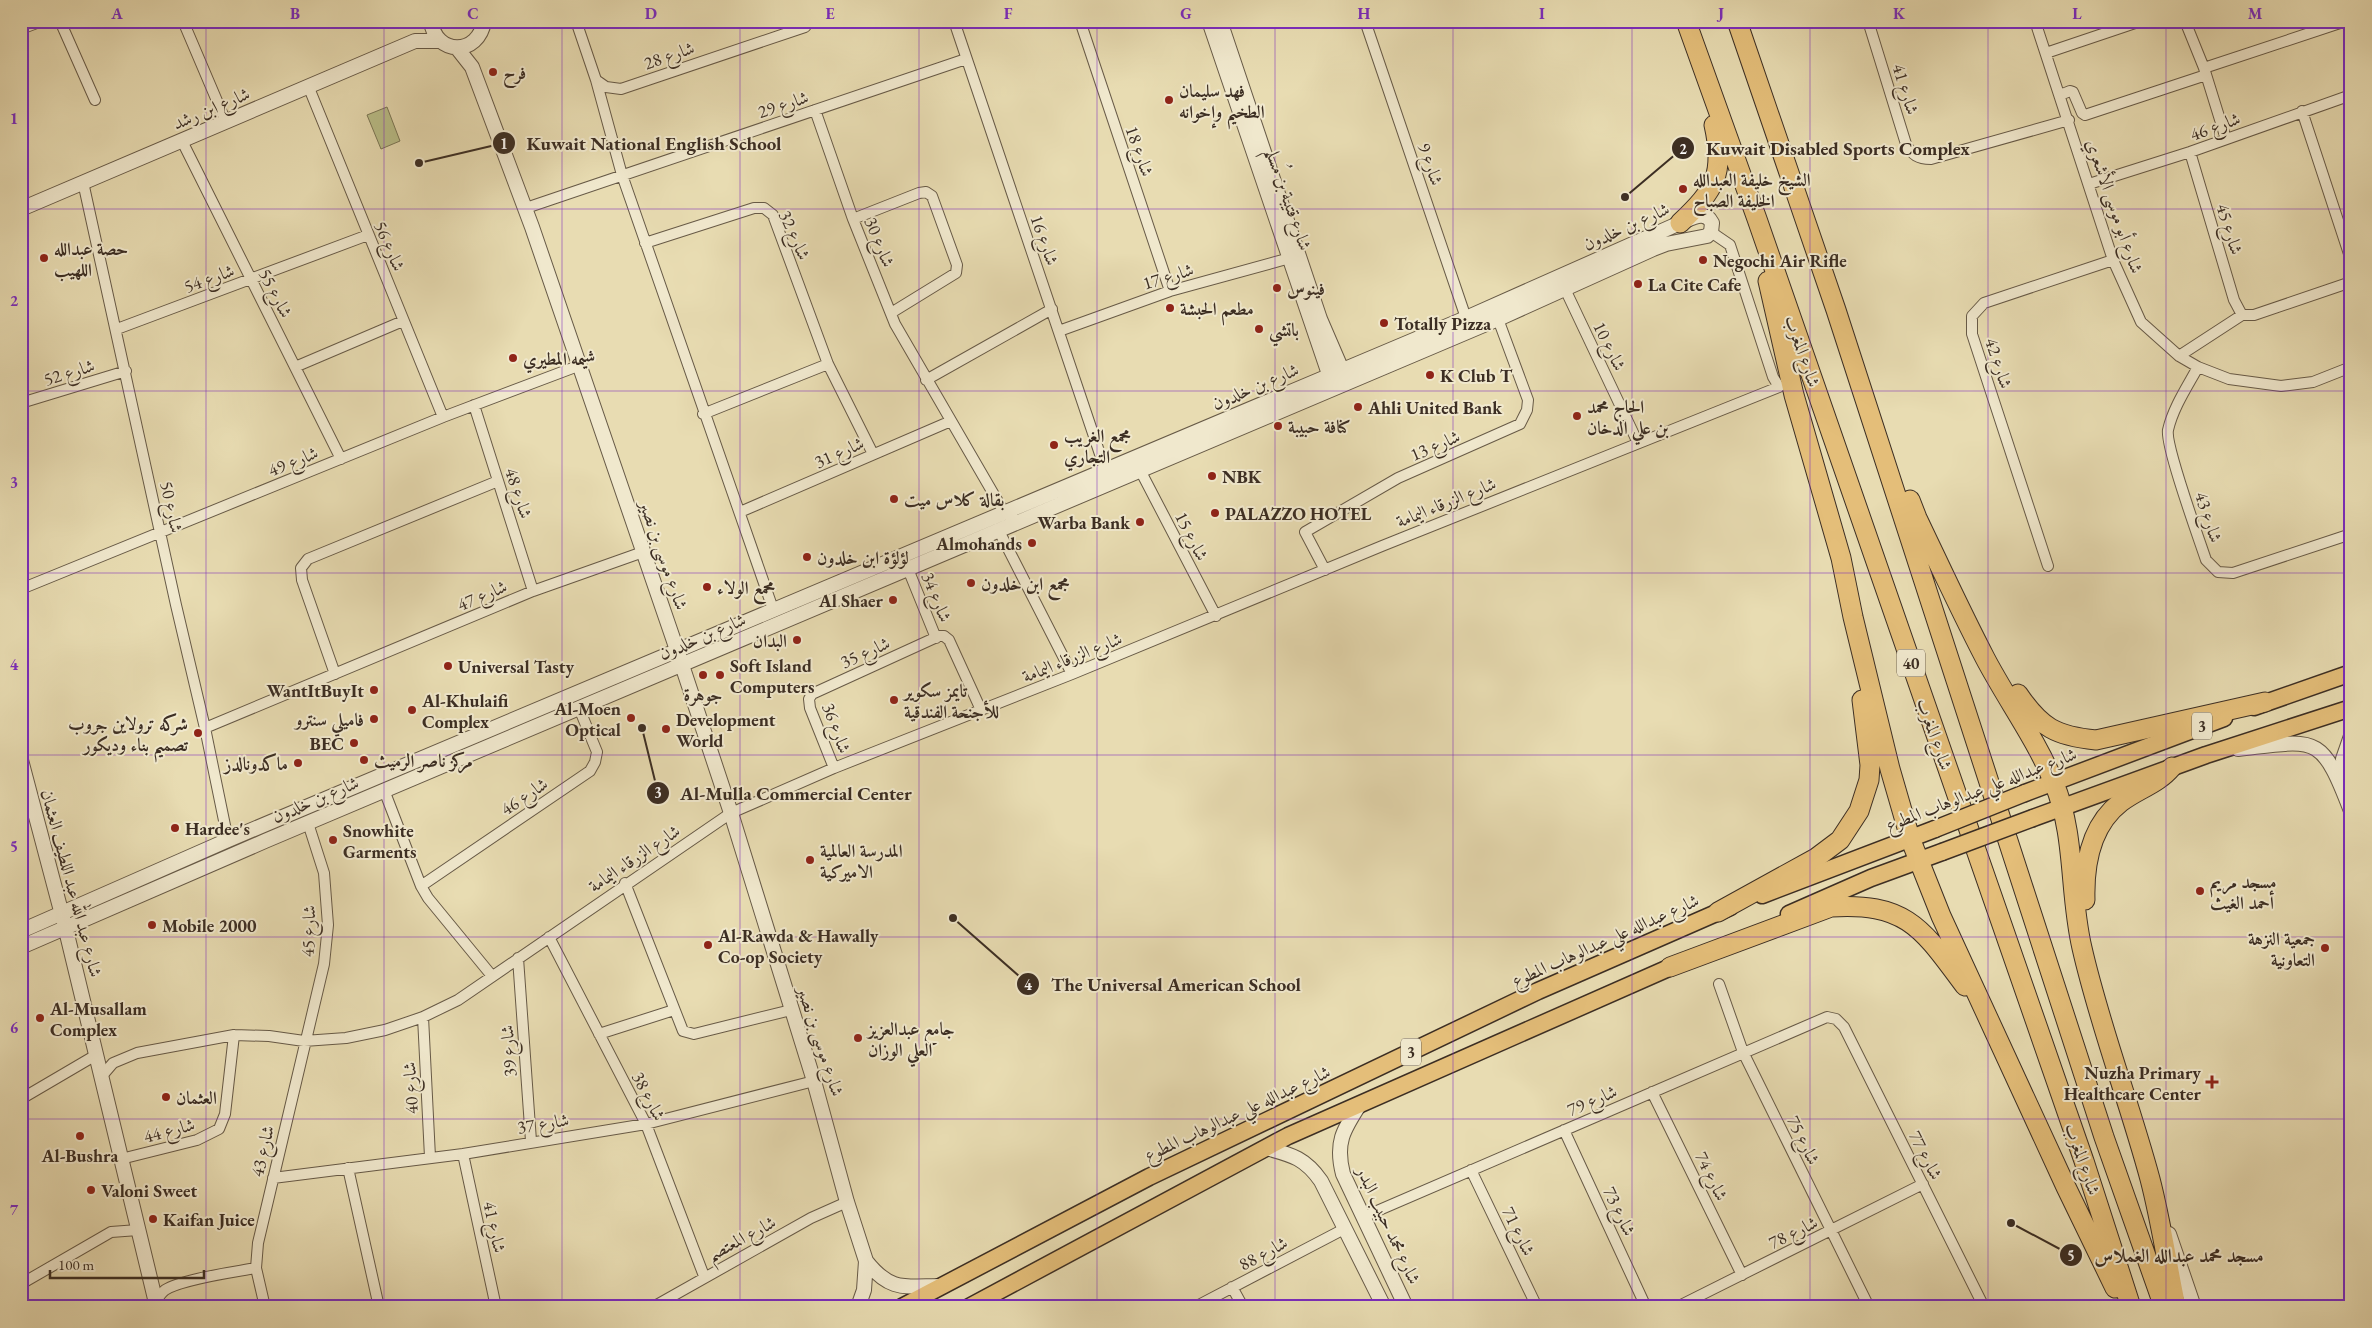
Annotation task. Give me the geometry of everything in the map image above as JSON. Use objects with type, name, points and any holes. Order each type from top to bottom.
[{"type":"highway","name":"شارع المغرب","points":[[1686,21],[1757,219],[2084,1161],[2131,1307]]},
{"type":"highway","name":"شارع المغرب","points":[[1737,21],[1836,310],[2104,1137],[2164,1307]]},
{"type":"highway","points":[[1680,223],[1704,200],[1717,177],[1719,155],[1716,133],[1701,65]]},
{"type":"highway","points":[[1757,219],[1771,298],[1794,395],[1841,558],[1853,617],[1890,769],[1910,838],[1941,916],[2066,1188],[2124,1307]]},
{"type":"highway","points":[[1836,310],[1856,352],[1917,518],[1968,619],[1985,658],[2027,730],[2054,782],[2063,807],[2071,844],[2078,932],[2097,1008],[2150,1179],[2176,1307]]},
{"type":"highway","points":[[1718,912],[1816,858],[1840,840],[1863,802],[1870,765],[1853,617]]},
{"type":"highway","points":[[1968,619],[2028,710],[2049,729],[2072,738],[2096,740],[2123,736],[2265,702]]},
{"type":"highway","points":[[2088,972],[2085,887],[2086,867],[2093,842],[2113,809],[2161,778],[2172,767]]},
{"type":"highway","points":[[1670,967],[1831,907],[1856,906],[1905,918],[1923,932],[1989,1017]]},
{"type":"main road","name":"شارع عبدالله علي عبدالوهاب المطوع","points":[[902,1307],[1149,1176],[1538,991],[1718,912],[2265,702],[2351,673]]},
{"type":"main road","name":"3","points":[[969,1307],[1266,1148],[1360,1104],[1871,878],[2172,767],[2351,708]]},
{"type":"street","points":[[21,29],[42,21]]},
{"type":"street","points":[[60,21],[95,100]]},
{"type":"street","points":[[183,21],[226,122]]},
{"type":"street","points":[[430,21],[434,35],[440,41],[457,48],[474,42],[483,29],[484,21]]},
{"type":"street","name":"شارع ابن رشد","points":[[415,41],[430,21]]},
{"type":"street","points":[[576,21],[596,80],[622,175],[703,414],[740,512],[773,609]]},
{"type":"street","name":"شارع 28","points":[[596,80],[606,87],[621,89],[805,27],[810,21]]},
{"type":"street","name":"شارع 16","points":[[954,21],[1105,469]]},
{"type":"street","name":"شارع 18","points":[[1080,21],[1170,291]]},
{"type":"street","name":"شارع قتيبة بن مُسلم","points":[[1209,21],[1290,258],[1335,372],[1348,383]]},
{"type":"street","name":"شارع قتيبة بن مُسلم","points":[[1220,21],[1320,319],[1335,372],[1334,389]]},
{"type":"street","name":"شارع 9","points":[[1365,21],[1466,318]]},
{"type":"street","name":"شارع 41","points":[[1868,21],[1906,144],[1909,150],[1917,157],[1930,159],[2069,120]]},
{"type":"street","name":"شارع أبو موسى الأشعري","points":[[2035,21],[2069,120],[2113,260],[2141,322],[2179,356],[2198,367],[2229,379],[2281,386],[2313,382],[2351,367]]},
{"type":"street","points":[[2046,53],[2141,21]]},
{"type":"street","points":[[2184,21],[2205,72],[2226,140]]},
{"type":"street","points":[[2060,95],[2073,92],[2082,113],[2085,115],[2346,21]]},
{"type":"street","name":"شارع ابن رشد","points":[[21,208],[309,88],[415,41],[440,41]]},
{"type":"street","name":"شارع موسى بن نصير","points":[[472,68],[474,42]]},
{"type":"street","name":"شارع موسى بن نصير","points":[[457,48],[472,68],[526,208],[731,813],[814,1081],[847,1202],[866,1261],[864,1290],[858,1307]]},
{"type":"street","name":"شارع 29","points":[[526,208],[966,59]]},
{"type":"street","name":"شارع 56","points":[[309,88],[443,417]]},
{"type":"street","name":"شارع 46","points":[[2089,184],[2226,140],[2302,111],[2351,95]]},
{"type":"street","name":"شارع 30","points":[[815,110],[853,219],[891,313],[926,380],[1004,512]]},
{"type":"street","points":[[2302,111],[2351,260]]},
{"type":"street","name":"شارع 55","points":[[182,141],[341,459]]},
{"type":"street","name":"شارع 45","points":[[2190,152],[2234,300],[2242,315]]},
{"type":"street","name":"شارع 50","points":[[83,182],[205,728],[228,840]]},
{"type":"street","points":[[853,219],[919,193],[926,192],[932,196],[957,265],[956,273],[891,313]]},
{"type":"street","name":"شارع 32","points":[[645,243],[754,208],[764,208],[772,215],[828,364],[873,454]]},
{"type":"street","name":"شارع بن خلدون","points":[[21,931],[228,840],[1466,318],[1699,215],[1704,216],[1712,223],[1711,232],[1707,236],[1666,244],[1498,319],[384,790],[65,926],[21,947]]},
{"type":"street","name":"شارع الزرقاء اليمامة","points":[[101,1077],[113,1063],[137,1053],[234,1035],[269,1036],[304,1041],[356,1036],[385,1030],[424,1017],[458,1000],[625,883],[731,813],[834,768],[1216,616],[1325,570],[1779,387],[1773,377],[1730,244],[1711,232]]},
{"type":"street","name":"شارع 54","points":[[116,329],[368,235]]},
{"type":"street","name":"شارع 17","points":[[1059,331],[1170,291],[1290,258]]},
{"type":"street","name":"شارع 42","points":[[2048,566],[1972,334],[1972,316],[1984,303],[2113,260]]},
{"type":"street","points":[[2179,356],[2242,315],[2254,315],[2351,282]]},
{"type":"street","name":"شارع 10","points":[[1564,289],[1638,443]]},
{"type":"street","points":[[926,380],[1052,308]]},
{"type":"street","name":"شارع 13","points":[[1325,570],[1305,532],[1398,478],[1520,424],[1527,410],[1528,400],[1498,319]]},
{"type":"street","points":[[295,367],[403,320]]},
{"type":"street","points":[[703,414],[828,364]]},
{"type":"street","name":"شارع 49","points":[[21,589],[443,417],[578,366]]},
{"type":"street","name":"شارع 43","points":[[2198,367],[2182,398],[2168,432],[2171,452],[2206,560],[2218,572],[2232,573],[2351,534]]},
{"type":"street","name":"شارع 52","points":[[21,403],[126,372]]},
{"type":"street","name":"شارع 48","points":[[474,405],[533,591]]},
{"type":"street","name":"شارع 31","points":[[740,512],[951,421]]},
{"type":"street","name":"شارع 15","points":[[1140,470],[1216,616]]},
{"type":"street","points":[[336,674],[302,580],[301,568],[308,559],[498,482]]},
{"type":"street","points":[[999,531],[1072,674]]},
{"type":"street","name":"شارع 47","points":[[205,728],[533,591],[643,552]]},
{"type":"street","name":"شارع 34","points":[[908,569],[936,638]]},
{"type":"street","points":[[936,638],[944,636],[949,640],[981,710]]},
{"type":"street","name":"شارع 35","points":[[809,699],[812,694],[936,638]]},
{"type":"street","name":"شارع 36","points":[[809,699],[810,708],[834,768]]},
{"type":"street","name":"شارع 46","points":[[421,886],[590,771],[595,762],[597,752],[579,708]]},
{"type":"street","points":[[2350,810],[2343,765],[2351,736]]},
{"type":"street","points":[[2217,752],[2282,743],[2297,743],[2314,747],[2325,756],[2330,764],[2350,810]]},
{"type":"street","name":"شارع عبد الله عبد اللطيف العثمان","points":[[21,760],[24,788],[65,926],[156,1304]]},
{"type":"street","points":[[384,790],[421,886],[428,898],[492,976]]},
{"type":"street","name":"شارع 45","points":[[304,1041],[324,964],[328,925],[324,874],[308,823]]},
{"type":"street","points":[[625,883],[683,1031],[694,1034],[791,1010]]},
{"type":"street","name":"شارع 38","points":[[549,937],[646,1124],[704,1276]]},
{"type":"street","name":"شارع 39","points":[[518,958],[531,1141]]},
{"type":"street","name":"شارع 75","points":[[1719,984],[1742,1052],[1869,1307]]},
{"type":"street","points":[[599,1034],[674,1010]]},
{"type":"street","name":"شارع 40","points":[[424,1017],[430,1157]]},
{"type":"street","name":"شارع 79","points":[[1363,1217],[1742,1052],[1827,1017],[1836,1019]]},
{"type":"street","name":"شارع 77","points":[[1836,1019],[1844,1027],[1984,1307]]},
{"type":"street","name":"شارع 44","points":[[121,1159],[198,1140],[218,1129],[225,1114],[234,1035]]},
{"type":"street","name":"شارع 43","points":[[265,1307],[256,1268],[258,1243],[304,1041]]},
{"type":"street","points":[[21,1099],[96,1055]]},
{"type":"street","name":"شارع 37","points":[[273,1178],[463,1154],[531,1141],[646,1124],[814,1081]]},
{"type":"street","name":"شارع 74","points":[[1652,1092],[1742,1275]]},
{"type":"street","name":"شارع محمد حبيب البدر","points":[[1360,1104],[1346,1126],[1339,1143],[1339,1161],[1343,1174],[1406,1307]]},
{"type":"street","name":"شارع 73","points":[[1564,1130],[1646,1307]]},
{"type":"street","points":[[1266,1148],[1295,1156],[1310,1165],[1321,1181],[1346,1228],[1381,1302],[1394,1297],[1397,1290]]},
{"type":"street","name":"شارع 41","points":[[463,1154],[496,1307]]},
{"type":"street","points":[[348,1168],[379,1307]]},
{"type":"street","points":[[1321,1181],[1326,1173],[1335,1170],[1343,1174]]},
{"type":"street","name":"شارع 71","points":[[1471,1170],[1537,1307]]},
{"type":"street","points":[[2150,1179],[2194,1307]]},
{"type":"street","name":"شارع 78","points":[[1677,1307],[1922,1184]]},
{"type":"street","name":"شارع المعتصم","points":[[652,1307],[704,1276],[811,1218],[847,1202]]},
{"type":"street","name":"شارع 88","points":[[1196,1307],[1346,1228]]},
{"type":"street","points":[[21,1284],[111,1232],[138,1230]]},
{"type":"street","name":"شارع موسى بن نصير","points":[[866,1261],[877,1274],[890,1284],[907,1287],[943,1286]]},
{"type":"street","points":[[156,1304],[165,1290],[218,1275],[256,1268]]},
{"type":"street","points":[[1232,1287],[1243,1307]]},
{"type":"green space","points":[[387,107],[400,141],[381,149],[367,115]]},
{"type":"place","name":"فرح","points":[[493,72]]},
{"type":"place","name":"فهد سليمان الطخيم وإخوانه","points":[[1169,100]]},
{"type":"place","name":"Kuwait National English School","points":[[419,163]]},
{"type":"place","name":"الشيخ خليفة العبدالله الخليفة الصباح","points":[[1683,189]]},
{"type":"place","name":"Kuwait Disabled Sports Complex","points":[[1625,197]]},
{"type":"place","name":"حصة عبدالله اللهيب","points":[[44,258]]},
{"type":"place","name":"Negochi Air Rifle","points":[[1703,260]]},
{"type":"place","name":"La Cite Cafe","points":[[1638,284]]},
{"type":"place","name":"فينوس","points":[[1277,288]]},
{"type":"place","name":"مطعم الحبشة","points":[[1170,308]]},
{"type":"place","name":"Totally Pizza","points":[[1384,323]]},
{"type":"place","name":"باتشي","points":[[1259,329]]},
{"type":"place","name":"شيمه المطيري","points":[[513,358]]},
{"type":"place","name":"K Club T","points":[[1430,375]]},
{"type":"place","name":"Ahli United Bank","points":[[1358,407]]},
{"type":"place","name":"الحاج محمد بن علي الدخان","points":[[1577,416]]},
{"type":"place","name":"كنافة حبيبة","points":[[1278,426]]},
{"type":"place","name":"مجمع الغريب التجاري","points":[[1054,445]]},
{"type":"place","name":"NBK","points":[[1212,476]]},
{"type":"place","name":"بقالة كلاس ميت","points":[[894,499]]},
{"type":"place","name":"PALAZZO HOTEL","points":[[1215,513]]},
{"type":"place","name":"Warba Bank","points":[[1140,522]]},
{"type":"place","name":"Almohands","points":[[1032,543]]},
{"type":"place","name":"لؤلؤة ابن خلدون","points":[[807,557]]},
{"type":"place","name":"مجمع ابن خلدون","points":[[971,583]]},
{"type":"place","name":"محمع الولاء","points":[[707,587]]},
{"type":"place","name":"Al Shaer","points":[[893,600]]},
{"type":"place","name":"البدان","points":[[797,640]]},
{"type":"place","name":"Universal Tasty","points":[[448,666]]},
{"type":"place","name":"جوهرة","points":[[703,675]]},
{"type":"place","name":"Soft Island Computers","points":[[720,675]]},
{"type":"place","name":"WantItBuyIt","points":[[374,690]]},
{"type":"place","name":"تايمز سكوير للأجنحة الفندقية","points":[[894,700]]},
{"type":"place","name":"Al-Khulaifi Complex","points":[[412,710]]},
{"type":"place","name":"Al-Moen Optical","points":[[631,718]]},
{"type":"place","name":"فاميلي سنترو","points":[[374,719]]},
{"type":"place","name":"Al-Mulla Commercial Center","points":[[642,728]]},
{"type":"place","name":"Development World","points":[[666,729]]},
{"type":"place","name":"شركه ترولاين جروب تصميم بناء وديكور","points":[[198,733]]},
{"type":"place","name":"BEC","points":[[354,743]]},
{"type":"place","name":"مركز ناصر الرميث","points":[[364,760]]},
{"type":"place","name":"ماكدونالدز","points":[[298,763]]},
{"type":"place","name":"Hardee's","points":[[175,828]]},
{"type":"place","name":"Snowhite Garments","points":[[333,840]]},
{"type":"place","name":"المدرسة العالمية الاميركية","points":[[810,860]]},
{"type":"place","name":"مسجد مريم أحمد الغيث","points":[[2200,891]]},
{"type":"place","name":"The Universal American School","points":[[953,918]]},
{"type":"place","name":"Mobile 2000","points":[[152,925]]},
{"type":"place","name":"Al-Rawda & Hawally Co-op Society","points":[[708,945]]},
{"type":"place","name":"جمعية النزهة التعاونية","points":[[2325,948]]},
{"type":"place","name":"Al-Musallam Complex","points":[[40,1018]]},
{"type":"place","name":"جامع عبدالعزيز العلي الوزان","points":[[858,1038]]},
{"type":"place","name":"Nuzha Primary Healthcare Center","points":[[2212,1082]]},
{"type":"place","name":"العثمان","points":[[166,1097]]},
{"type":"place","name":"Al-Bushra","points":[[80,1136]]},
{"type":"place","name":"Valoni Sweet","points":[[91,1190]]},
{"type":"place","name":"Kaifan Juice","points":[[153,1219]]},
{"type":"place","name":"مسجد محمد عبدالله الغملاس","points":[[2011,1223]]}]
